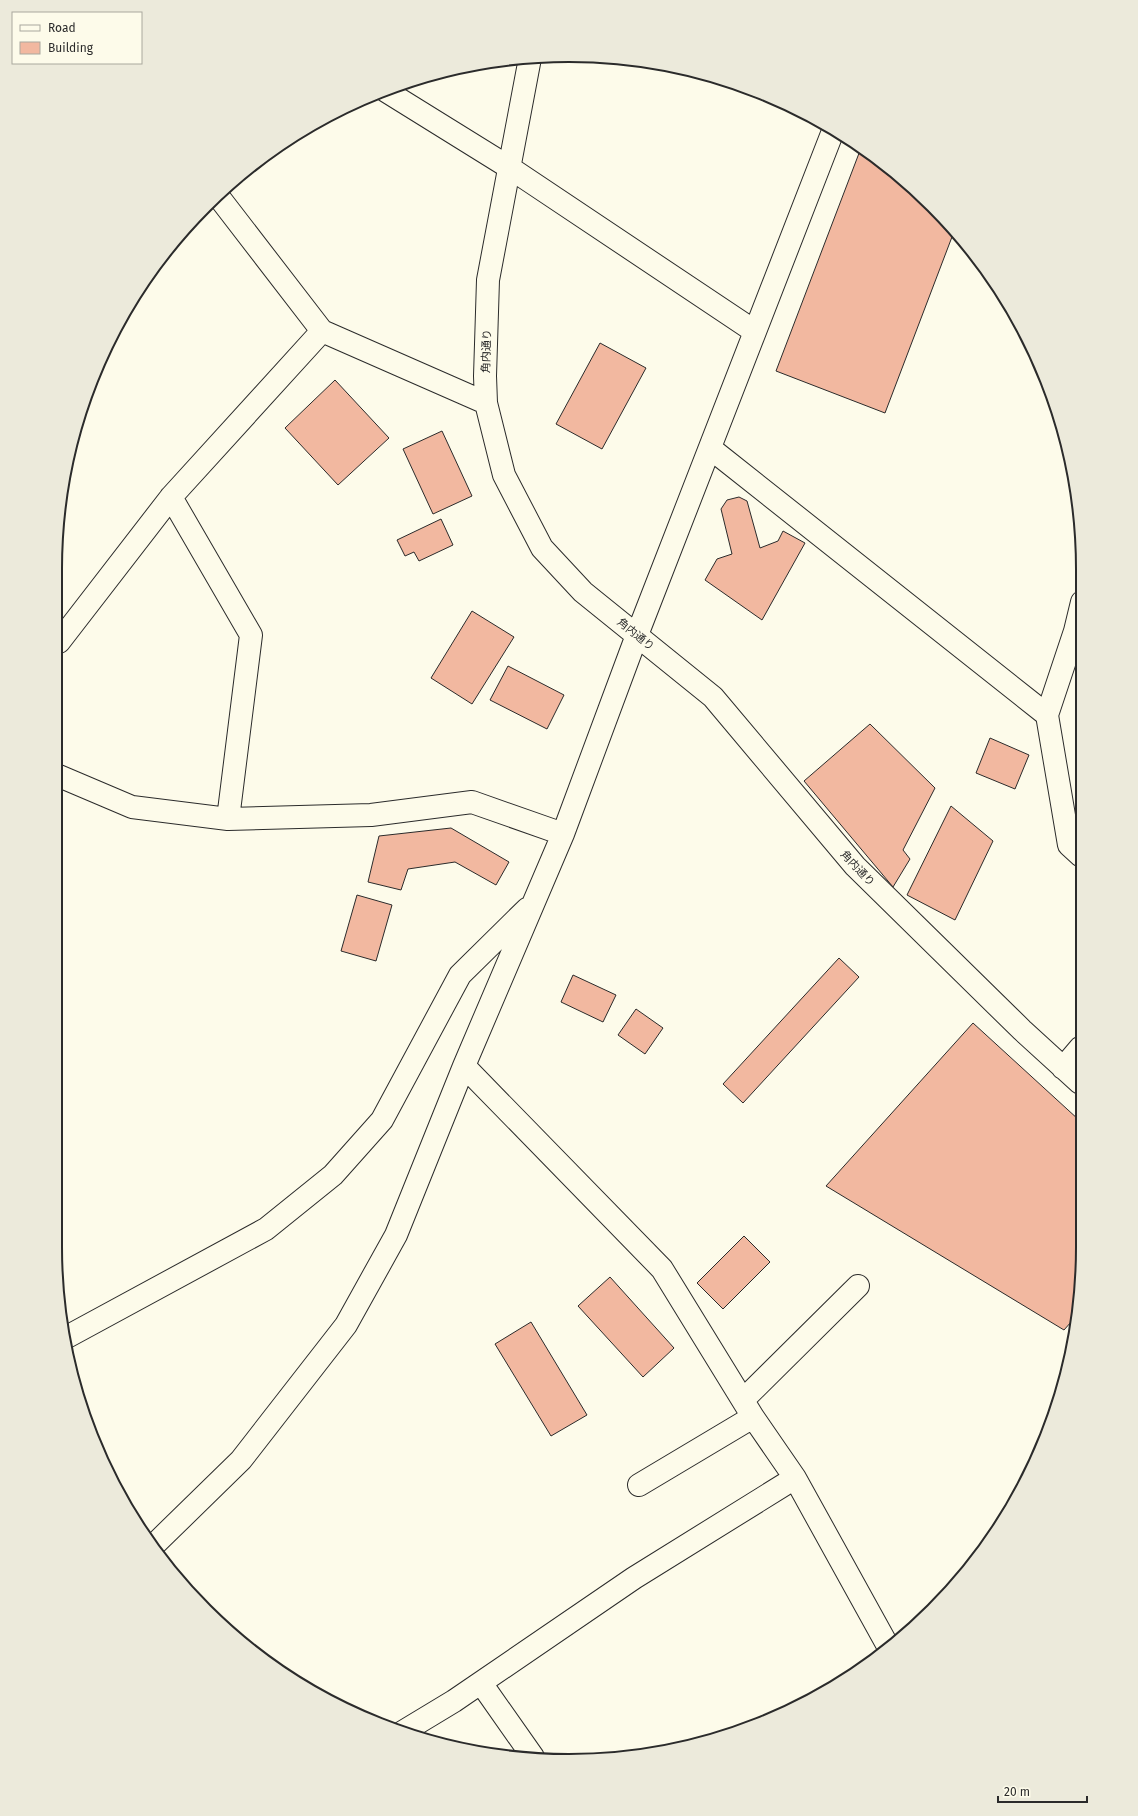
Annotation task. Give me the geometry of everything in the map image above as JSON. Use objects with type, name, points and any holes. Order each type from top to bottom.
[{"type":"street","name":"角内通り","points":[[529,64],[488,280],[485,376],[486,403],[504,475],[542,548],[583,592],[637,634],[713,697],[855,866],[1076,1079]]},
{"type":"street","points":[[393,94],[510,168],[754,331]]},
{"type":"street","points":[[157,1542],[241,1460],[346,1325],[396,1235],[464,1066],[563,834],[637,634],[831,135]]},
{"type":"street","points":[[221,200],[322,331],[486,403]]},
{"type":"street","points":[[62,638],[171,496],[322,331]]},
{"type":"street","points":[[710,448],[1047,715]]},
{"type":"street","points":[[171,496],[251,635],[228,820]]},
{"type":"street","points":[[1076,635],[1047,715],[1069,844],[1076,852]]},
{"type":"street","points":[[62,777],[132,807],[228,820],[371,815],[472,802],[563,834]]},
{"type":"street","points":[[70,1335],[266,1229],[333,1174],[382,1120],[460,975],[535,902]]},
{"type":"street","points":[[1063,1068],[1076,1053]]},
{"type":"street","points":[[464,1066],[662,1269],[748,1409],[795,1478],[886,1642]]},
{"type":"street","points":[[639,1485],[748,1409],[858,1286]]},
{"type":"street","points":[[409,1728],[481,1683],[634,1578],[795,1478]]},
{"type":"street","points":[[481,1683],[529,1752]]},
{"type":"building","points":[[859,153],[878,167],[928,210],[952,237],[885,413],[776,371]]},
{"type":"building","points":[[600,343],[646,368],[602,449],[556,424]]},
{"type":"building","points":[[335,380],[389,438],[338,485],[285,428]]},
{"type":"building","points":[[442,431],[472,496],[433,514],[403,449]]},
{"type":"building","points":[[739,497],[747,501],[760,548],[778,541],[783,531],[805,543],[762,620],[705,580],[717,559],[732,554],[721,509],[727,500]]},
{"type":"building","points":[[441,519],[453,545],[419,561],[414,552],[405,556],[397,540]]},
{"type":"building","points":[[472,611],[514,637],[472,704],[431,678]]},
{"type":"building","points":[[508,666],[564,695],[547,729],[490,700]]},
{"type":"building","points":[[870,724],[935,788],[903,850],[910,859],[893,887],[804,781]]},
{"type":"building","points":[[990,738],[1029,755],[1015,789],[976,773]]},
{"type":"building","points":[[951,806],[993,841],[955,920],[907,895]]},
{"type":"building","points":[[451,828],[509,862],[496,885],[455,862],[408,869],[401,890],[368,882],[379,836]]},
{"type":"building","points":[[357,895],[392,905],[376,961],[341,951]]},
{"type":"building","points":[[839,958],[859,977],[743,1103],[723,1084]]},
{"type":"building","points":[[573,975],[616,995],[603,1022],[561,1002]]},
{"type":"building","points":[[636,1009],[663,1028],[645,1054],[618,1035]]},
{"type":"building","points":[[973,1023],[1076,1117],[1076,1247],[1075,1280],[1070,1323],[1064,1330],[826,1186]]},
{"type":"building","points":[[744,1236],[770,1262],[723,1309],[697,1283]]},
{"type":"building","points":[[610,1277],[674,1348],[643,1377],[578,1306]]},
{"type":"building","points":[[531,1322],[587,1415],[551,1436],[495,1344]]}]
